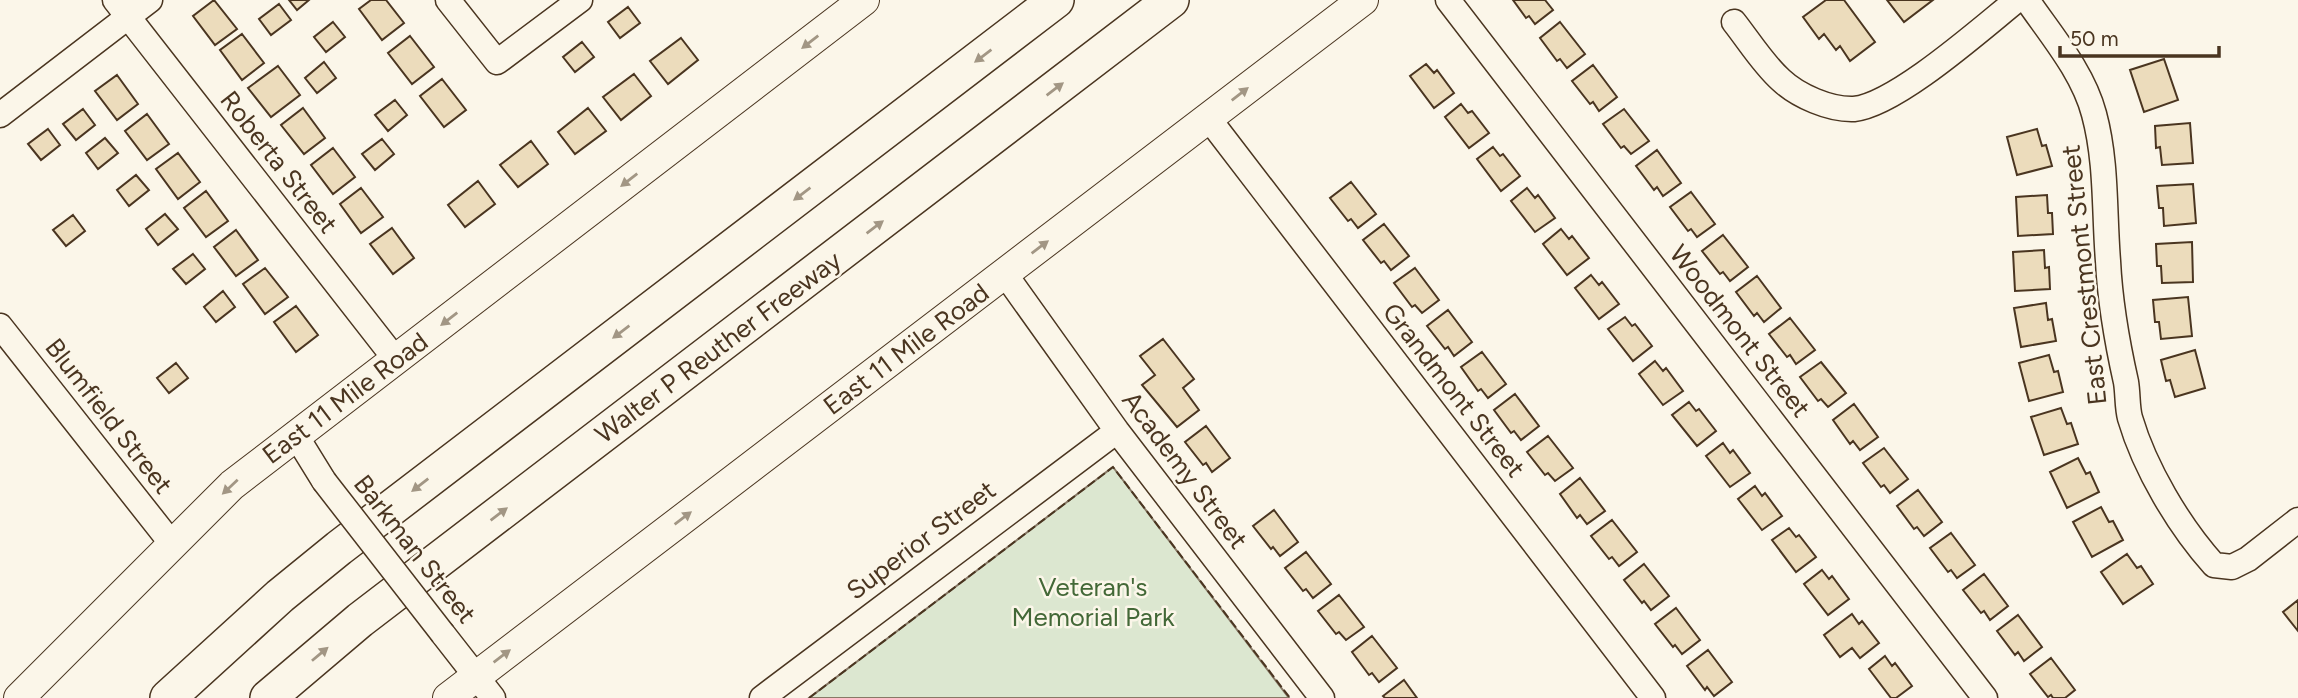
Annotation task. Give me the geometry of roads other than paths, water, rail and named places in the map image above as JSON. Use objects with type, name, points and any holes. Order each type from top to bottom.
[{"type":"highway","points":[[168,698],[280,596],[350,540],[1056,0]]},
{"type":"highway","name":"Walter P Reuther Freeway","points":[[268,698],[360,621],[1171,0]]},
{"type":"main road","name":"East 11 Mile Road","points":[[19,698],[232,485],[864,0]]},
{"type":"main road","name":"East 11 Mile Road","points":[[449,698],[485,687],[1005,274],[1363,0]]},
{"type":"street","points":[[0,115],[121,8],[150,0]]},
{"type":"street","points":[[448,0],[497,62],[580,0]]},
{"type":"street","name":"Woodmont Street","points":[[1448,0],[1984,698]]},
{"type":"street","points":[[1734,22],[1781,80],[1806,97],[1853,109],[1870,105],[1893,94],[2017,0]]},
{"type":"street","name":"East Crestmont Street","points":[[2027,0],[2082,83],[2093,111],[2105,173],[2108,261],[2114,323],[2130,416],[2143,452],[2171,506],[2214,565],[2232,567],[2248,559],[2298,520]]},
{"type":"street","name":"Roberta Street","points":[[121,8],[396,360]]},
{"type":"street","name":"Grandmont Street","points":[[1209,119],[1653,698]]},
{"type":"street","name":"Academy Street","points":[[1005,274],[1118,431],[1322,698]]},
{"type":"street","name":"Blumfield Street","points":[[0,326],[172,544]]},
{"type":"street","name":"Superior Street","points":[[762,698],[1118,431]]},
{"type":"street","name":"Barkman Street","points":[[295,435],[324,481],[485,687]]},
{"type":"park label","name":"Veteran's Memorial Park","points":[[1093,602]]}]
